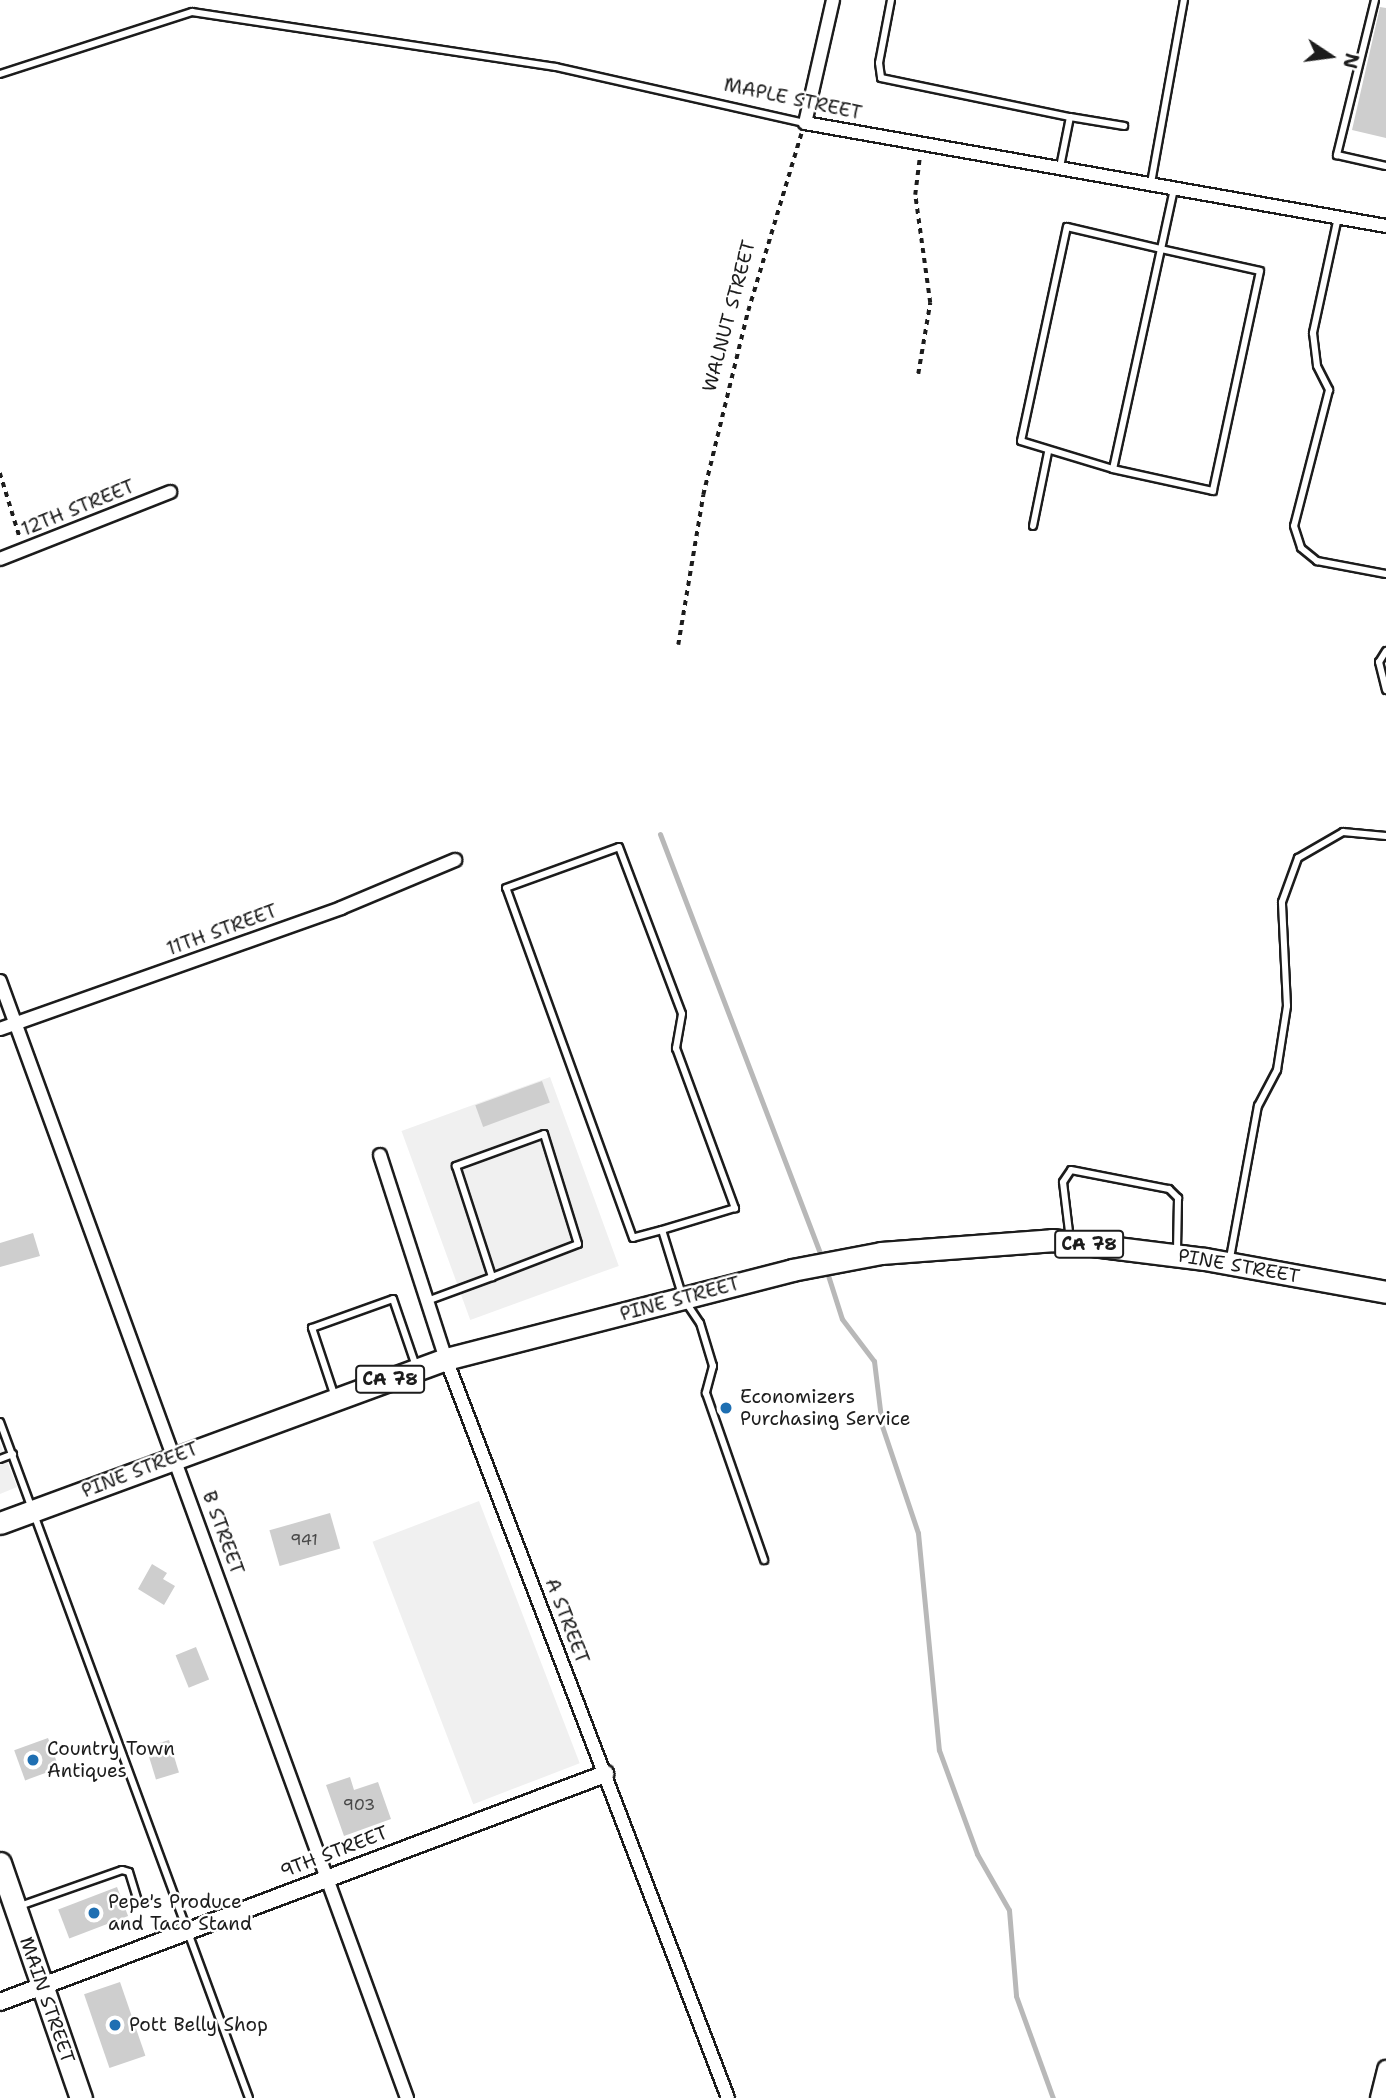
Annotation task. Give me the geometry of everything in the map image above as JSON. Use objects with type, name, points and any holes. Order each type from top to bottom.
[{"type":"main road","name":"PINE STREET","points":[[0,1523],[176,1456],[446,1359],[792,1270],[881,1253],[972,1243],[1070,1242],[1229,1263],[1386,1293]]},
{"type":"main road","name":"MAIN STREET","points":[[0,1863],[81,2098]]},
{"type":"street","points":[[805,124],[833,0]]},
{"type":"street","name":"MAPLE STREET","points":[[805,124],[1386,226]]},
{"type":"street","name":"12TH STREET","points":[[0,559],[170,492]]},
{"type":"street","name":"11TH STREET","points":[[0,1029],[341,908],[455,860]]},
{"type":"street","name":"B STREET","points":[[0,981],[176,1456],[325,1878],[407,2098]]},
{"type":"street","name":"A STREET","points":[[380,1155],[446,1359],[728,2098]]},
{"type":"street","name":"9TH STREET","points":[[0,2002],[605,1773]]},
{"type":"street","points":[[1379,2098],[1386,2069]]},
{"type":"lane","points":[[891,0],[879,63],[881,78],[1124,126]]},
{"type":"lane","points":[[1152,183],[1184,0]]},
{"type":"lane","points":[[1375,0],[1337,155],[1386,166]]},
{"type":"lane","name":"MAPLE STREET","points":[[0,74],[192,12],[556,67],[805,124]]},
{"type":"lane","points":[[1060,167],[1070,117]]},
{"type":"lane","points":[[1113,469],[1174,187]]},
{"type":"lane","points":[[1338,217],[1312,333],[1317,366],[1329,390],[1294,526],[1301,548],[1317,561],[1386,574]]},
{"type":"lane","points":[[1067,228],[1161,249],[1260,271],[1213,491],[1048,452],[1021,440],[1067,228]]},
{"type":"lane","points":[[1032,526],[1048,452]]},
{"type":"lane","points":[[1386,651],[1379,662],[1386,690]]},
{"type":"lane","points":[[1229,1263],[1258,1106],[1277,1070],[1287,1006],[1282,902],[1298,858],[1343,832],[1386,836]]},
{"type":"lane","points":[[619,847],[682,1014],[676,1048],[735,1208],[662,1230],[633,1238],[506,888],[619,847]]},
{"type":"lane","points":[[428,1301],[492,1277],[578,1244],[544,1134],[456,1166],[492,1277]]},
{"type":"lane","points":[[1070,1242],[1063,1182],[1071,1170],[1169,1189],[1178,1198],[1177,1256]]},
{"type":"lane","points":[[662,1230],[683,1298],[700,1323],[713,1366],[706,1394],[764,1560]]},
{"type":"lane","points":[[336,1399],[312,1328],[393,1299],[418,1370]]},
{"type":"lane","points":[[0,1422],[190,1930],[249,2098]]},
{"type":"lane","points":[[0,1459],[13,1454]]},
{"type":"lane","points":[[15,1908],[122,1870],[129,1872],[138,1900]]},
{"type":"path","name":"WALNUT STREET","points":[[678,645],[713,456],[748,311],[805,124]]},
{"type":"path","points":[[918,374],[930,303],[915,195],[922,144]]},
{"type":"path","points":[[0,473],[24,550]]},
{"type":"shaded area","points":[[550,1077],[619,1266],[470,1320],[402,1131]]},
{"type":"shaded area","points":[[0,1443],[17,1487],[0,1494]]},
{"type":"shaded area","points":[[479,1501],[580,1763],[473,1804],[373,1542]]},
{"type":"building","points":[[1380,7],[1386,8],[1386,138],[1352,130]]},
{"type":"building","points":[[542,1081],[550,1103],[483,1127],[475,1105]]},
{"type":"building","points":[[33,1233],[40,1256],[0,1267],[0,1243]]},
{"type":"building","points":[[330,1513],[340,1549],[280,1566],[269,1530]]},
{"type":"building","points":[[152,1564],[167,1573],[163,1579],[175,1586],[164,1605],[138,1589]]},
{"type":"building","points":[[196,1647],[209,1679],[189,1688],[176,1655]]},
{"type":"building","points":[[48,1738],[59,1768],[25,1780],[14,1750]]},
{"type":"building","points":[[169,1740],[179,1773],[156,1780],[146,1747]]},
{"type":"building","points":[[350,1777],[354,1790],[378,1782],[391,1819],[344,1836],[326,1785]]},
{"type":"building","name":"Pepe's Produce and Taco Stand","points":[[117,1887],[128,1916],[69,1939],[58,1910]]},
{"type":"building","name":"Pott Belly Shop","points":[[120,1982],[145,2056],[109,2068],[84,1994]]},
{"type":"waterway","points":[[660,834],[823,1260]]},
{"type":"waterway","points":[[826,1269],[842,1319],[874,1361],[882,1426],[918,1533],[939,1750],[977,1854],[1009,1910],[1016,1996],[1053,2098]]},
{"type":"place","name":"Economizers Purchasing Service","points":[[726,1408]]},
{"type":"place","name":"Country Town Antiques","points":[[33,1760]]},
{"type":"place","name":"Pepe's Produce and Taco Stand","points":[[94,1913]]},
{"type":"place","name":"Pott Belly Shop","points":[[115,2025]]}]
